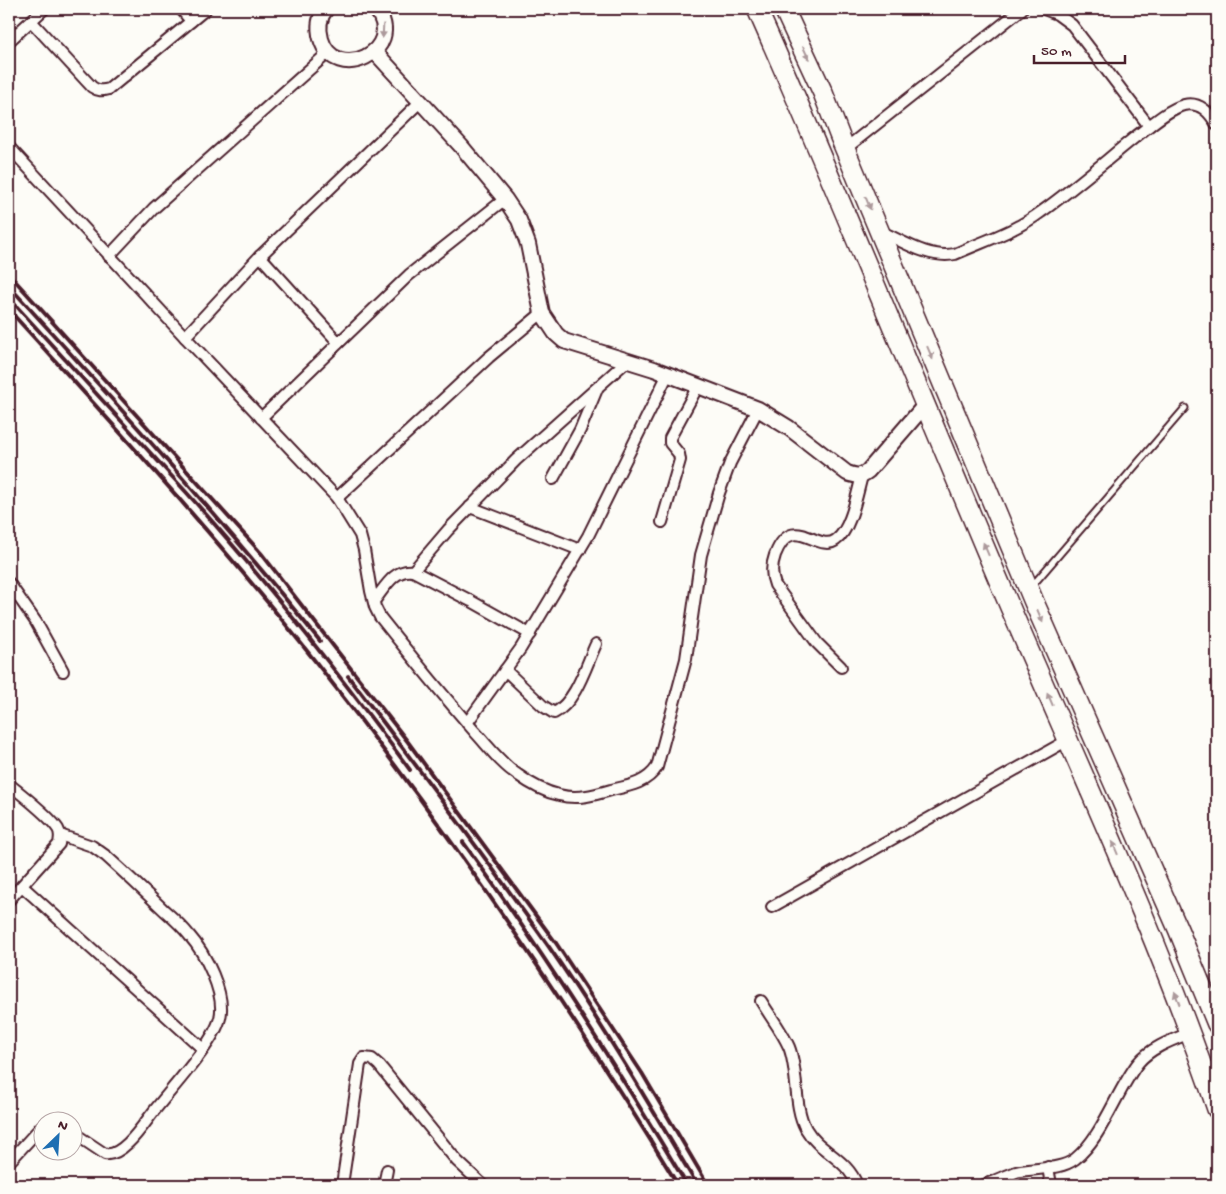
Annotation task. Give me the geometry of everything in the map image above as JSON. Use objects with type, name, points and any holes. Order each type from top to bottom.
[{"type":"highway","points":[[757,9],[809,126],[924,404],[1143,915],[1190,1033],[1217,1109]]},
{"type":"highway","points":[[784,9],[823,92],[1029,590],[1167,903],[1217,1024]]},
{"type":"street","points":[[9,41],[44,9]]},
{"type":"street","points":[[181,9],[191,21]]},
{"type":"street","points":[[31,21],[85,80],[98,90],[109,89],[206,9]]},
{"type":"street","points":[[326,9],[320,22],[319,33],[322,44],[338,58],[349,61],[359,61],[375,52],[382,41],[383,20],[376,9]]},
{"type":"street","points":[[845,149],[1022,9]]},
{"type":"street","points":[[1044,9],[1057,14],[1072,25],[1149,126]]},
{"type":"street","points":[[109,256],[154,208],[329,52]]},
{"type":"street","points":[[375,52],[505,199],[519,220],[528,244],[542,313],[556,334],[564,341],[668,374],[758,409],[789,428],[846,473],[862,476]]},
{"type":"street","points":[[185,337],[260,256],[420,102]]},
{"type":"street","points":[[880,230],[930,254],[944,256],[955,254],[1020,226],[1040,214],[1149,126],[1173,110],[1184,105],[1194,104],[1208,112],[1217,125]]},
{"type":"street","points":[[9,147],[337,498],[360,535],[374,601],[380,617],[445,698],[505,765],[539,787],[558,795],[572,797],[590,796],[632,785],[653,774],[661,756],[686,659],[701,555],[730,463],[758,409]]},
{"type":"street","points":[[261,418],[409,274],[505,199]]},
{"type":"street","points":[[260,256],[338,342]]},
{"type":"street","points":[[337,498],[489,357],[542,313]]},
{"type":"street","points":[[413,571],[448,530],[516,460],[627,361]]},
{"type":"street","points":[[467,723],[530,634],[580,550],[668,374]]},
{"type":"street","points":[[553,480],[580,430],[598,386]]},
{"type":"street","points":[[662,522],[680,460],[679,454],[670,443],[670,438],[698,386]]},
{"type":"street","points":[[841,667],[817,643],[775,586],[771,577],[772,566],[784,539],[791,535],[798,534],[824,543],[832,543],[839,539],[846,527],[862,476],[924,404]]},
{"type":"street","points":[[470,507],[580,550]]},
{"type":"street","points":[[374,601],[397,573],[406,570],[413,571],[530,634]]},
{"type":"street","points":[[9,583],[36,622],[63,671]]},
{"type":"street","points":[[505,670],[543,706],[554,713],[560,710],[575,690],[596,644]]},
{"type":"street","points":[[772,907],[1068,740]]},
{"type":"street","points":[[9,784],[46,816],[58,828],[60,835],[59,844],[9,900]]},
{"type":"street","points":[[60,835],[92,846],[106,856],[189,934],[200,950],[218,989],[221,1004],[220,1018],[215,1031],[203,1049],[132,1138],[117,1153],[111,1155],[104,1154],[82,1139]]},
{"type":"street","points":[[22,886],[203,1049]]},
{"type":"street","points":[[761,1001],[789,1047],[802,1120],[807,1131],[845,1165],[854,1175],[857,1185]]},
{"type":"street","points":[[984,1185],[1018,1172],[1062,1165],[1072,1161],[1081,1154],[1103,1122],[1138,1062],[1161,1046],[1190,1033]]},
{"type":"street","points":[[342,1185],[360,1064],[364,1058],[372,1059],[379,1065],[457,1161],[483,1185]]},
{"type":"street","points":[[9,1162],[32,1137]]},
{"type":"street","points":[[1048,1167],[1051,1185]]},
{"type":"street","points":[[384,1185],[387,1170]]},
{"type":"lane","points":[[1029,590],[1185,408]]},
{"type":"railway","points":[[9,274],[261,553],[408,742],[556,943],[642,1073],[708,1185]]},
{"type":"railway","points":[[9,286],[206,505],[320,641]]},
{"type":"railway","points":[[9,298],[187,493],[274,594],[330,664],[410,770]]},
{"type":"railway","points":[[9,310],[126,439],[241,571],[364,724],[459,852],[549,983],[678,1185]]},
{"type":"railway","points":[[348,676],[450,810],[569,976],[607,1035],[697,1185]]},
{"type":"railway","points":[[463,842],[579,1011],[687,1185]]}]
